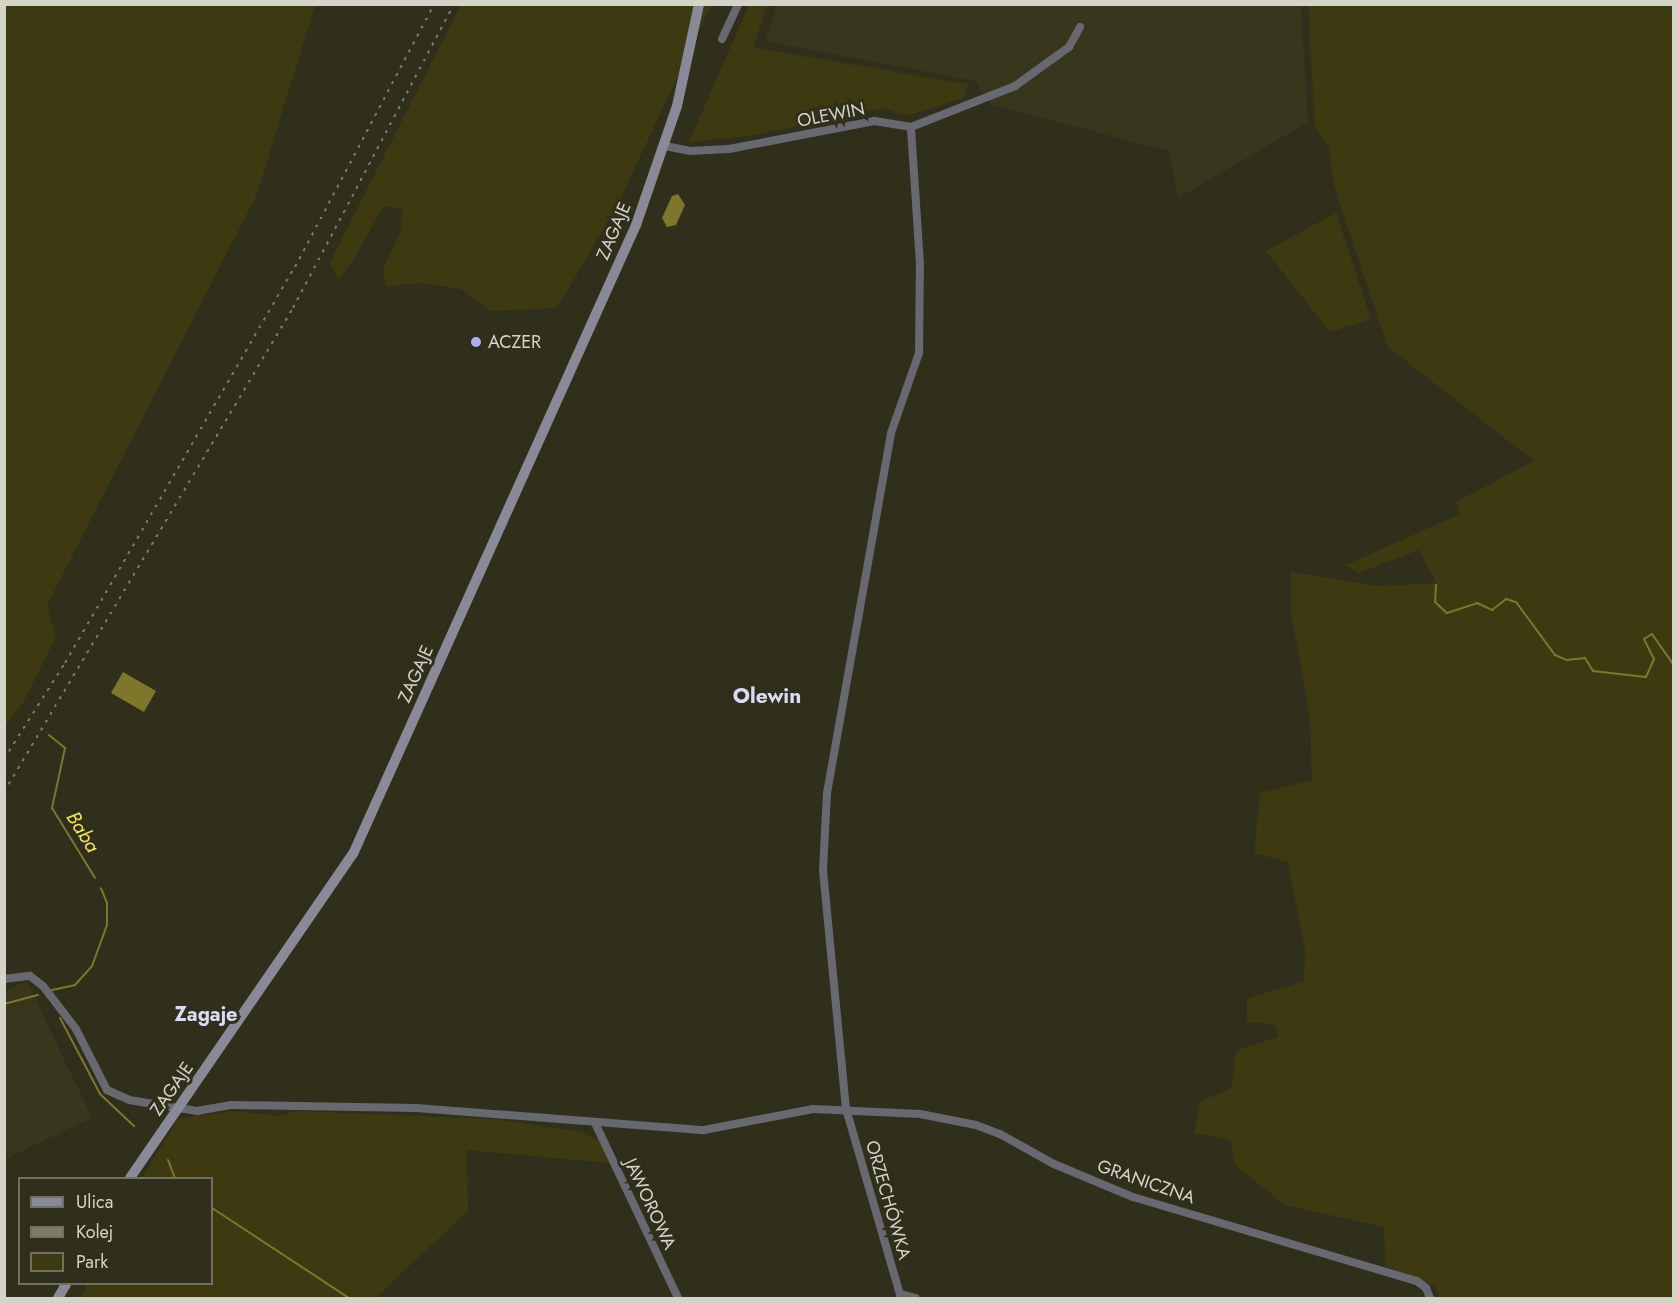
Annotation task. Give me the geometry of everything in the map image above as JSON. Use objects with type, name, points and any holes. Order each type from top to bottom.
[{"type":"main road","name":"ZAGAJE","points":[[131,1177],[352,854],[636,225],[665,146],[699,4]]},
{"type":"main road","points":[[58,1299],[65,1285]]},
{"type":"street","points":[[722,39],[738,4]]},
{"type":"street","points":[[911,127],[1015,86],[1069,46],[1080,27]]},
{"type":"street","name":"OLEWIN","points":[[665,146],[690,151],[729,149],[874,121],[911,127]]},
{"type":"street","name":"ORZECHÓWKA","points":[[901,1296],[846,1109],[823,873],[825,815],[891,433],[919,353],[920,264],[911,127]]},
{"type":"street","name":"GRANICZNA","points":[[4,979],[30,976],[43,986],[81,1036],[107,1090],[129,1100],[197,1111],[231,1105],[416,1108],[704,1130],[795,1110],[846,1109],[920,1114],[976,1125],[1054,1164],[1133,1197],[1417,1281],[1426,1288],[1430,1299]]},
{"type":"street","name":"JAWOROWA","points":[[596,1123],[678,1299]]},
{"type":"street","points":[[901,1296],[916,1299]]},
{"type":"shaded area","points":[[777,5],[1301,5],[1308,122],[1178,198],[1169,151],[992,105],[975,81],[765,41]]},
{"type":"shaded area","points":[[678,194],[685,205],[676,225],[667,227],[662,218],[672,196]]},
{"type":"shaded area","points":[[123,672],[156,691],[144,712],[111,693]]},
{"type":"shaded area","points":[[27,981],[92,1118],[5,1159],[5,991]]},
{"type":"green space","points":[[5,4],[315,5],[257,194],[47,605],[56,637],[24,701],[5,726]]},
{"type":"green space","points":[[461,5],[711,5],[616,208],[557,308],[490,311],[461,289],[422,283],[386,286],[383,269],[401,231],[402,208],[383,207],[353,261],[338,279],[330,262]]},
{"type":"green space","points":[[749,5],[767,5],[753,48],[968,84],[964,98],[907,116],[882,108],[749,136],[689,142]]},
{"type":"green space","points":[[1308,5],[1673,5],[1673,1298],[1439,1298],[1437,1286],[1385,1266],[1384,1227],[1285,1205],[1235,1165],[1231,1140],[1194,1133],[1200,1101],[1231,1089],[1236,1051],[1278,1037],[1276,1025],[1247,1022],[1247,999],[1304,981],[1305,950],[1288,862],[1254,853],[1260,793],[1312,780],[1310,717],[1291,613],[1291,572],[1378,586],[1437,583],[1419,550],[1358,573],[1346,565],[1460,514],[1456,502],[1534,461],[1388,347],[1333,182],[1329,148],[1315,127]]},
{"type":"green space","points":[[1336,213],[1371,319],[1330,332],[1266,251]]},
{"type":"green space","points":[[231,1111],[282,1116],[295,1111],[496,1119],[580,1132],[600,1141],[610,1163],[467,1150],[468,1211],[375,1298],[81,1298],[87,1285],[213,1285],[213,1177],[143,1177],[178,1119]]},
{"type":"waterway","points":[[1436,585],[1435,602],[1447,613],[1477,603],[1492,610],[1506,599],[1516,602],[1555,655],[1567,660],[1585,658],[1593,671],[1646,677],[1654,659],[1644,639],[1652,634],[1674,666]]},
{"type":"waterway","name":"Baba","points":[[49,735],[65,748],[52,808],[95,878]]},
{"type":"waterway","name":"Baba","points":[[52,990],[75,985],[92,966],[107,925],[107,903],[101,888]]},
{"type":"waterway","name":"Baba","points":[[4,1004],[38,995]]},
{"type":"waterway","points":[[60,1018],[100,1094],[134,1126]]},
{"type":"waterway","points":[[168,1160],[175,1177]]},
{"type":"waterway","points":[[213,1209],[349,1298]]},
{"type":"railway","points":[[4,759],[65,663],[295,267],[434,4]]},
{"type":"railway","points":[[4,792],[293,308],[454,4]]},
{"type":"place","name":"ACZER","points":[[476,342]]},
{"type":"district","name":"Olewin","points":[[767,696]]},
{"type":"district","name":"Zagaje","points":[[206,1014]]}]
